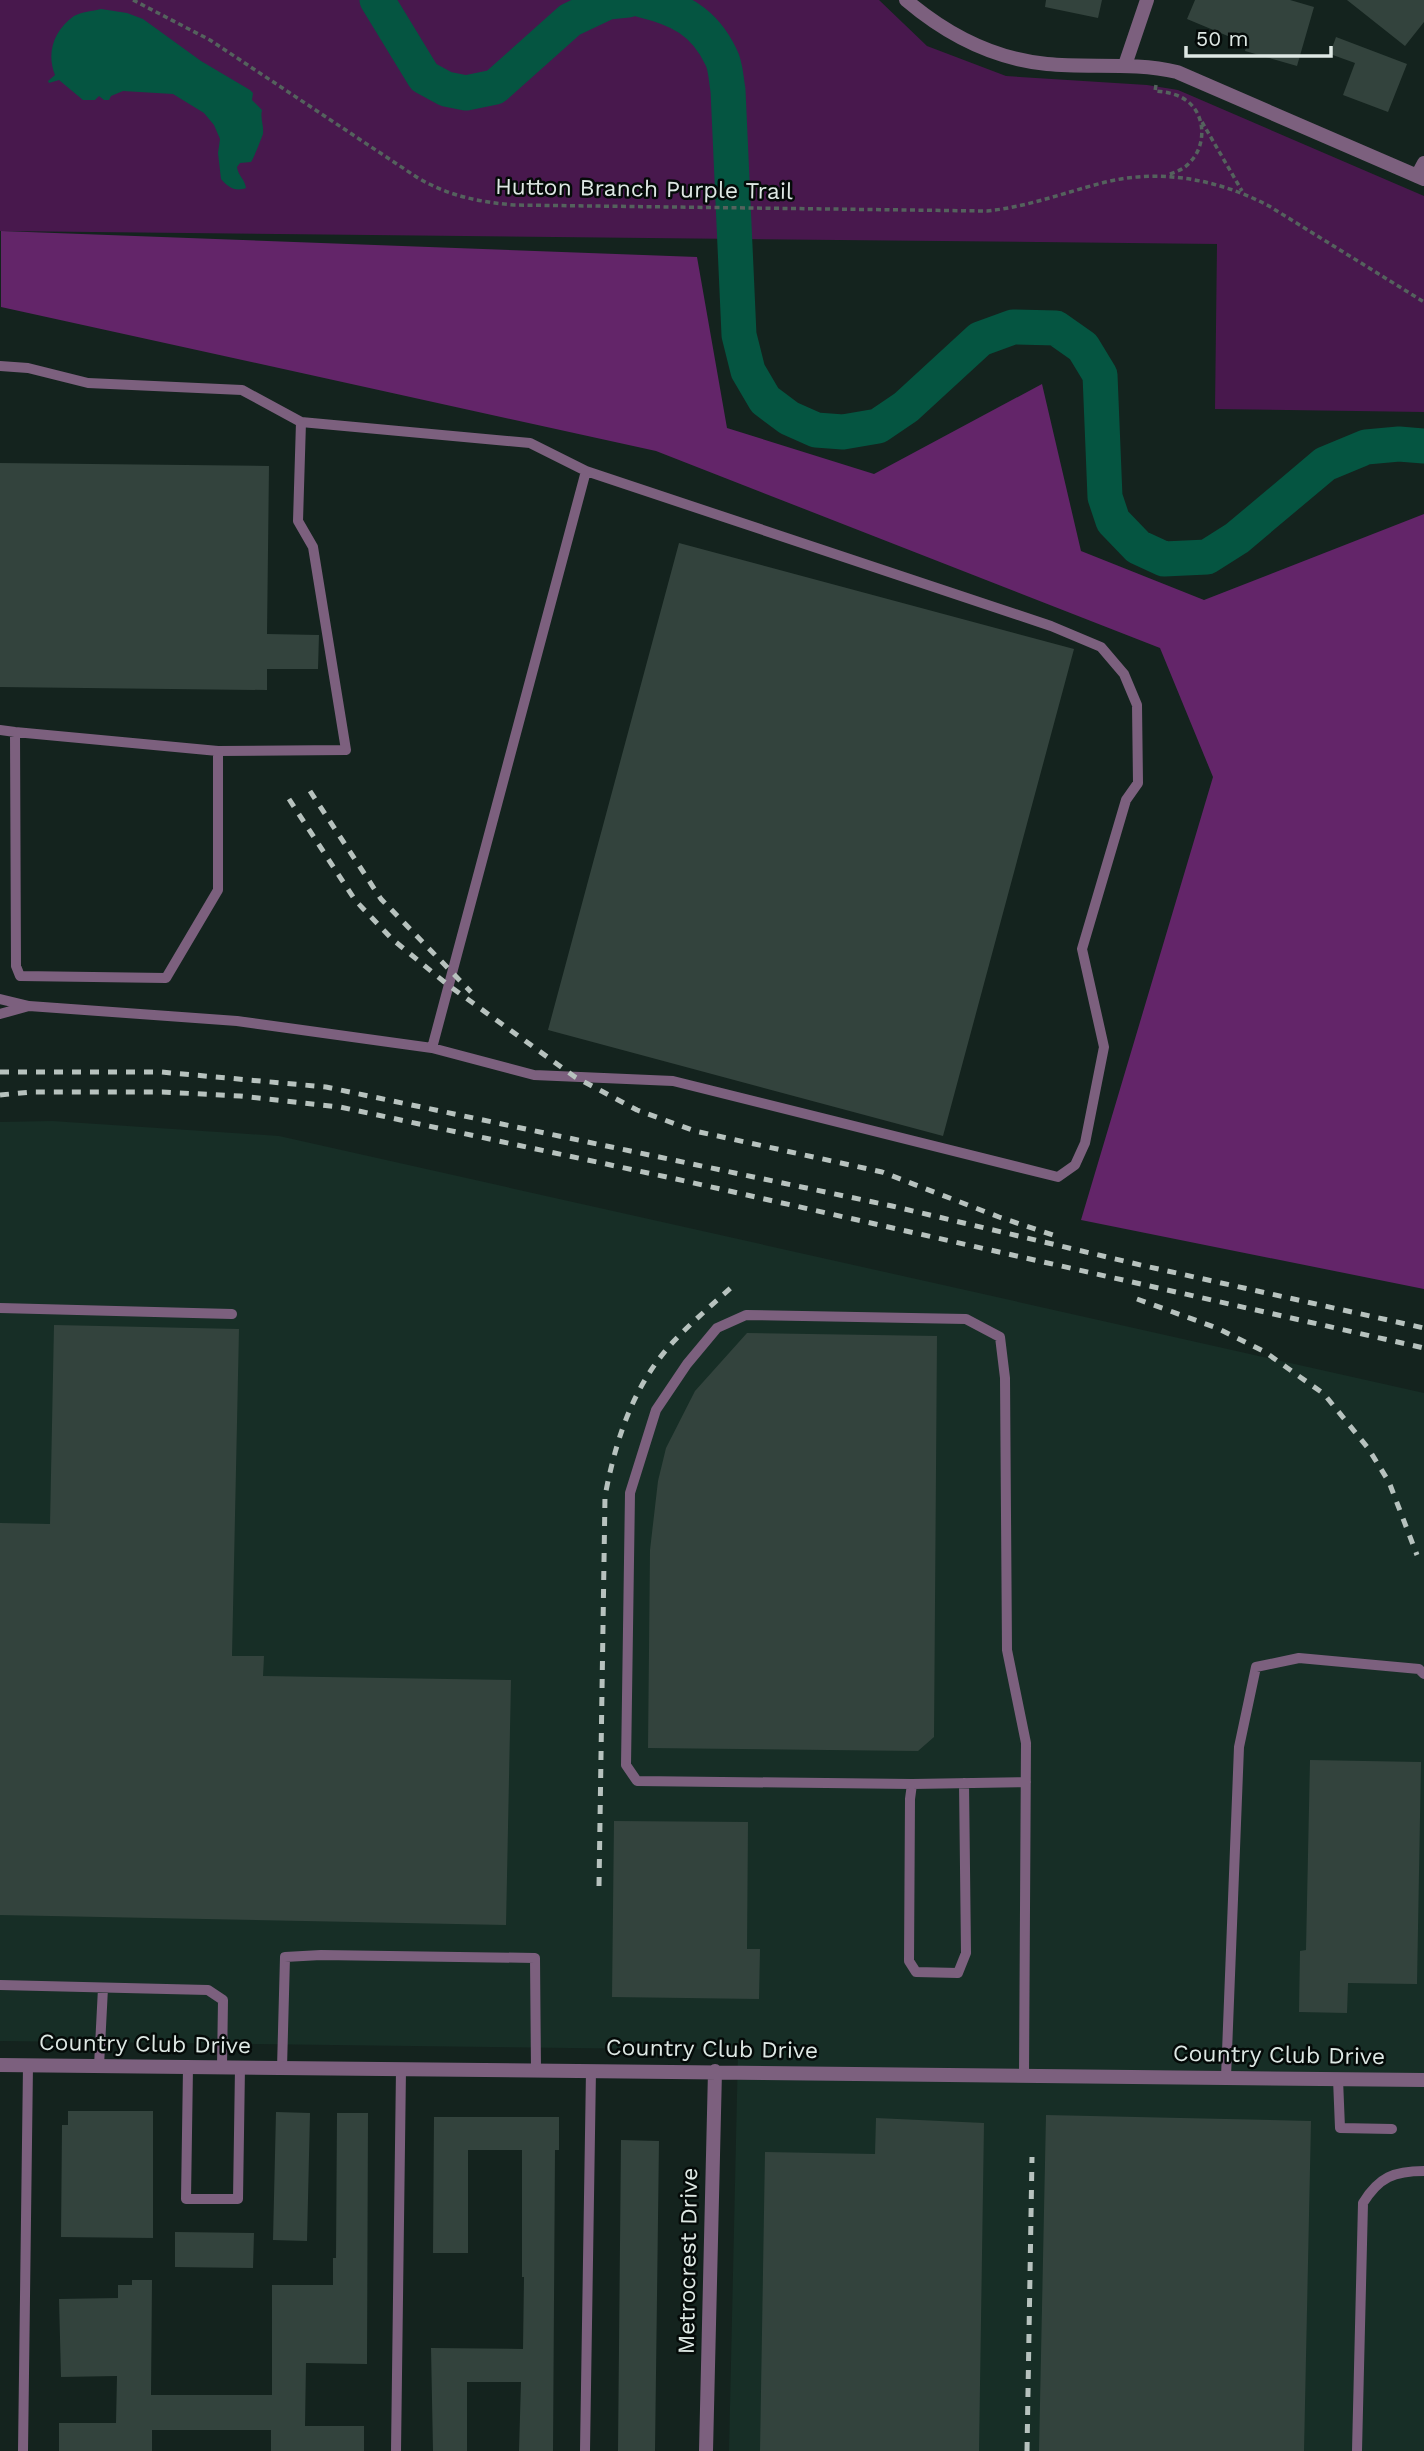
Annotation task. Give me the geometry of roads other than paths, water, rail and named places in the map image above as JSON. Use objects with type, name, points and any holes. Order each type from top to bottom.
[{"type":"street","points":[[906,0],[929,20],[962,40],[1009,58],[1047,64],[1125,65],[1177,72],[1422,173]]},
{"type":"street","points":[[1125,65],[1147,0]]},
{"type":"street","name":"Country Club Drive","points":[[0,2065],[1424,2080]]},
{"type":"street","name":"Metrocrest Drive","points":[[706,2451],[715,2071]]},
{"type":"lane","points":[[0,366],[28,368],[88,383],[242,390],[301,422],[530,443],[586,471],[1051,626],[1101,647],[1124,674],[1137,705],[1138,783],[1126,800],[1082,949],[1104,1047],[1085,1143],[1075,1165],[1058,1177],[673,1081],[534,1075],[432,1048],[237,1021],[29,1006],[0,999]]},
{"type":"lane","points":[[0,730],[218,751],[346,750],[313,547],[298,521],[301,422]]},
{"type":"lane","points":[[432,1048],[586,471]]},
{"type":"lane","points":[[15,732],[16,966],[20,976],[166,978],[218,890],[218,751]]},
{"type":"lane","points":[[0,1014],[29,1006]]},
{"type":"lane","points":[[0,1308],[232,1314]]},
{"type":"lane","points":[[1024,2075],[1026,1782],[1026,1743],[1007,1650],[1004,1378],[1000,1337],[966,1319],[746,1315],[717,1328],[687,1364],[656,1410],[630,1493],[626,1765],[637,1781],[912,1784],[1026,1782]]},
{"type":"lane","points":[[1226,2077],[1239,1747],[1256,1667],[1299,1658],[1419,1670],[1424,1674]]},
{"type":"lane","points":[[912,1784],[909,1961],[916,1972],[957,1973],[966,1953],[964,1783]]},
{"type":"lane","points":[[282,2068],[285,1957],[321,1955],[535,1958],[536,2070]]},
{"type":"lane","points":[[0,1985],[208,1990],[223,2000],[222,2067]]},
{"type":"lane","points":[[99,2066],[103,1988]]},
{"type":"lane","points":[[23,2451],[28,2065]]},
{"type":"lane","points":[[188,2067],[186,2199],[238,2199],[240,2067]]},
{"type":"lane","points":[[396,2451],[401,2069]]},
{"type":"lane","points":[[585,2451],[592,2070]]},
{"type":"lane","points":[[1338,2079],[1340,2129],[1392,2129]]},
{"type":"lane","points":[[1357,2451],[1363,2203],[1371,2189],[1386,2177],[1404,2171],[1424,2171]]},
{"type":"waterway","points":[[377,0],[424,77],[446,89],[466,93],[495,87],[570,20],[608,2],[628,0]]},
{"type":"waterway","points":[[642,0],[689,18],[707,34],[723,61],[728,90],[739,335],[748,371],[765,400],[789,418],[816,430],[843,432],[878,426],[906,407],[980,339],[1013,327],[1056,328],[1083,347],[1100,375],[1105,497],[1113,521],[1138,547],[1164,559],[1207,557],[1237,538],[1325,464],[1366,447],[1399,444],[1424,446]]},
{"type":"railway","points":[[310,791],[381,899],[471,992]]},
{"type":"railway","points":[[289,799],[355,900],[392,939],[448,985],[575,1077],[637,1110],[695,1131],[882,1172],[1053,1235]]},
{"type":"railway","points":[[0,1072],[161,1072],[326,1087],[892,1206],[1424,1328]]},
{"type":"railway","points":[[0,1095],[31,1092],[162,1092],[240,1096],[340,1107],[676,1179],[1424,1348]]},
{"type":"railway","points":[[599,1886],[605,1496],[609,1475],[628,1414],[647,1376],[674,1341],[733,1286]]},
{"type":"railway","points":[[1137,1299],[1217,1328],[1265,1352],[1324,1394],[1368,1448],[1389,1482],[1417,1555]]},
{"type":"railway","points":[[1027,2451],[1032,2157]]}]
